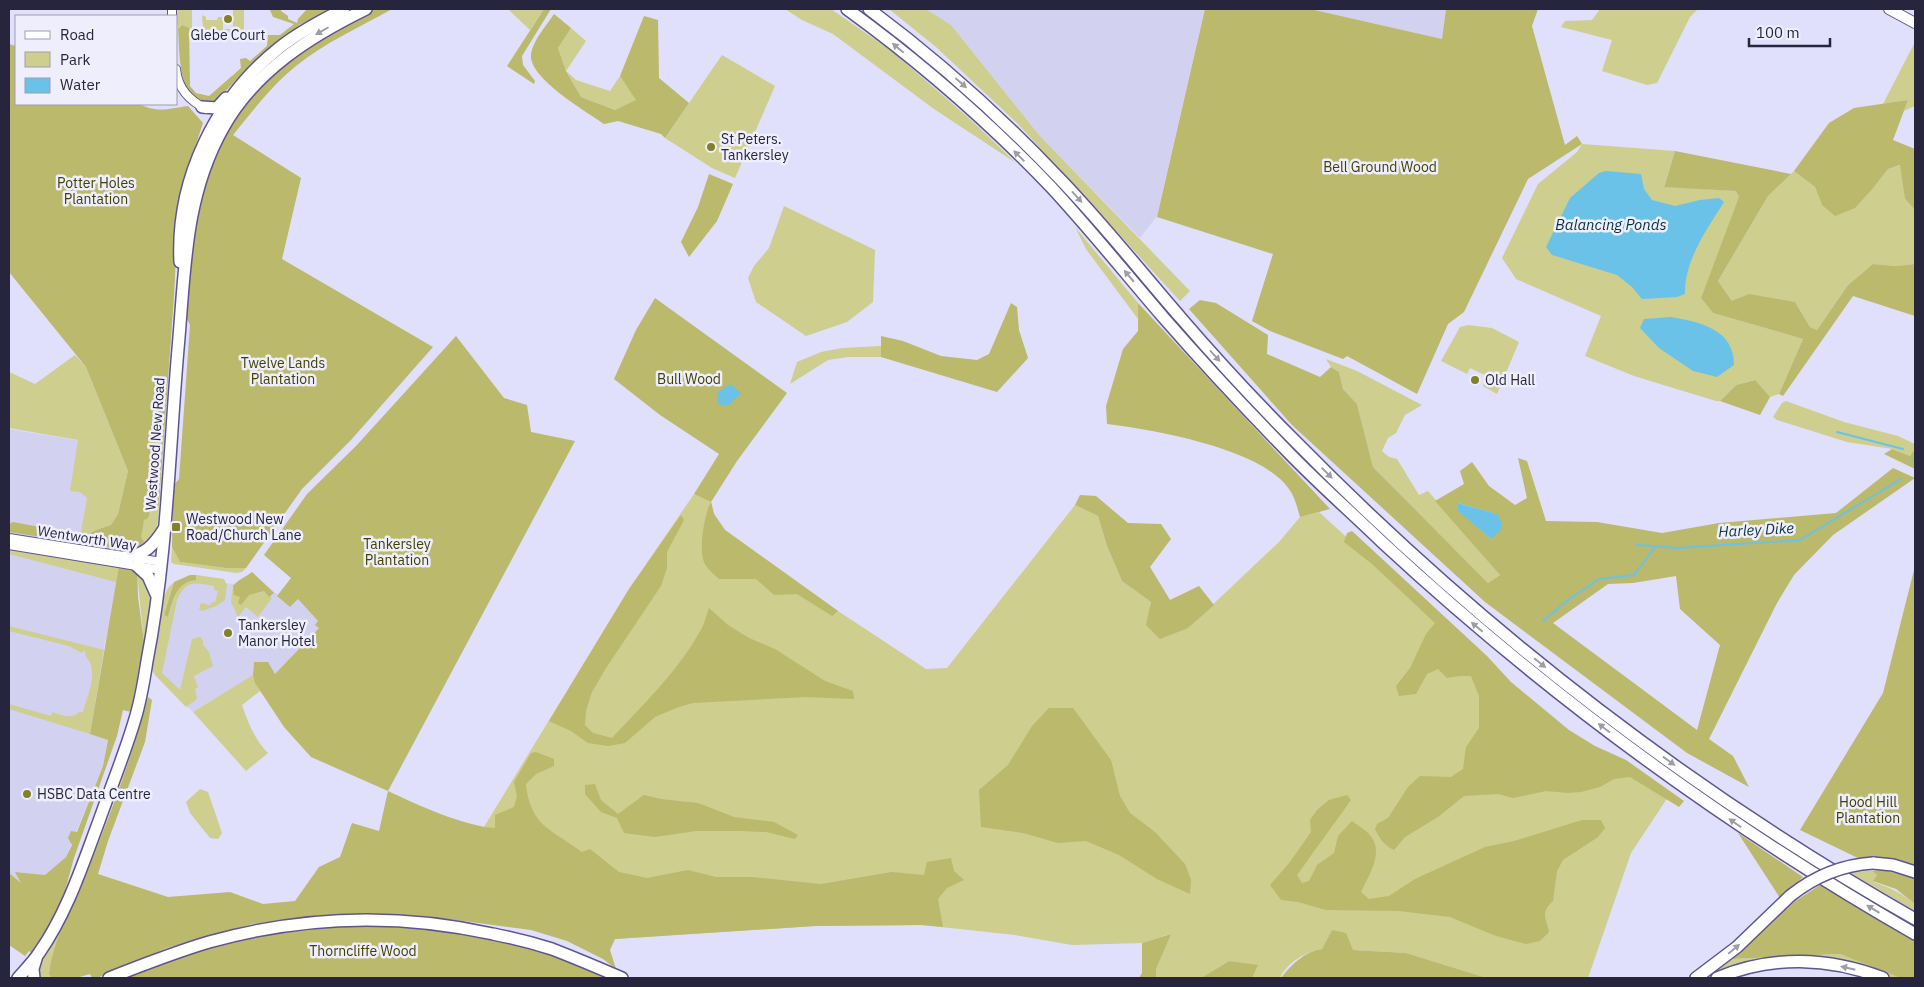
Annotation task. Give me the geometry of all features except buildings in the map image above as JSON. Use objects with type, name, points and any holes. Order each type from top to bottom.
[{"type":"highway","name":"Westwood New Road","points":[[181,297],[179,243],[181,223],[188,183],[196,162],[222,121],[238,104],[254,79],[278,50],[295,37],[344,9]]},
{"type":"highway","name":"Westwood New Road","points":[[254,79],[300,45],[366,9]]},
{"type":"highway","points":[[847,9],[878,31],[956,96],[999,136],[1051,188],[1172,328],[1232,394],[1319,483],[1438,594],[1497,644],[1612,735],[1741,828],[1915,934]]},
{"type":"highway","points":[[868,9],[915,45],[1004,122],[1084,205],[1246,390],[1361,506],[1444,582],[1538,662],[1641,741],[1727,802],[1836,873],[1915,919]]},
{"type":"highway","points":[[202,107],[217,108],[234,88],[254,79]]},
{"type":"highway","points":[[196,162],[197,148],[208,119],[202,107]]},
{"type":"highway","name":"Westwood New Road","points":[[18,978],[36,958],[72,893],[138,709],[162,566],[181,297],[196,190],[222,121]]},
{"type":"highway","points":[[125,557],[146,552],[165,528]]},
{"type":"highway","points":[[137,566],[151,580],[158,596]]},
{"type":"highway","points":[[1696,978],[1737,947],[1790,896],[1806,883],[1824,873],[1850,866],[1872,863],[1893,865],[1915,872]]},
{"type":"highway","points":[[110,978],[208,942],[257,930],[319,922],[406,920],[463,927],[514,939],[551,949],[622,978]]},
{"type":"highway","name":"Westwood New Road","points":[[34,978],[33,969],[36,958]]},
{"type":"highway","points":[[1717,978],[1756,966],[1801,961],[1832,964],[1867,972],[1883,978]]},
{"type":"main road","points":[[1889,9],[1915,23]]},
{"type":"street","points":[[178,80],[186,95],[222,121]]},
{"type":"street","name":"Wentworth Way","points":[[9,538],[125,557],[162,566]]},
{"type":"street","name":"Wentworth Way","points":[[9,545],[137,566],[162,566]]},
{"type":"shaded area","points":[[926,9],[1205,9],[1157,216],[1140,238],[1039,135],[951,25]]},
{"type":"shaded area","points":[[1310,9],[1446,9],[1442,39]]},
{"type":"shaded area","points":[[9,429],[118,447],[115,540],[121,578],[105,642],[90,733],[108,739],[103,766],[66,857],[45,875],[16,872],[22,884],[9,873]]},
{"type":"shaded area","points":[[252,572],[290,606],[297,598],[318,621],[319,628],[275,674],[254,662],[253,675],[193,712],[152,671],[172,602],[189,580],[236,584],[247,578]]},
{"type":"green space","points":[[192,9],[192,28],[203,29],[202,15],[206,17],[206,20],[217,20],[218,17],[223,17],[223,29],[233,29],[233,9],[244,9],[244,33],[188,32],[182,25],[178,29],[178,15],[176,11]]},
{"type":"green space","points":[[281,9],[288,16],[288,19],[297,23],[298,19],[307,9],[333,9],[299,25],[294,33],[244,72],[212,105],[201,102],[192,96],[186,87],[180,64],[178,29],[182,25],[189,28],[190,86],[196,93],[209,96],[241,68],[240,59],[246,58],[250,61],[267,46],[268,35],[280,35],[294,24],[273,17],[270,10]]},
{"type":"green space","name":"Twelve Lands Plantation","points":[[374,9],[392,9],[330,43],[296,66],[270,90],[233,135],[301,178],[282,259],[433,347],[351,440],[302,489],[246,568],[226,568],[180,562],[172,547],[173,486],[179,479],[190,325],[186,317],[192,226],[208,162],[227,131],[263,82],[295,53]]},
{"type":"green space","points":[[508,9],[544,9],[530,30]]},
{"type":"green space","points":[[544,9],[551,9],[522,56],[523,65],[535,81],[534,84],[507,66]]},
{"type":"green space","points":[[785,9],[831,9],[893,52],[972,121],[1016,163],[934,109],[833,34],[802,20]]},
{"type":"green space","points":[[857,9],[860,9],[958,87],[1011,137],[1068,194],[1168,312],[1090,224],[1018,148],[940,76]]},
{"type":"green space","points":[[889,9],[926,9],[951,25],[1039,135],[1190,291],[1180,301],[1017,123],[936,47]]},
{"type":"green space","name":"Bell Ground Wood","points":[[1205,9],[1310,9],[1442,39],[1446,9],[1538,9],[1532,26],[1565,145],[1577,136],[1582,144],[1528,179],[1464,312],[1448,324],[1417,394],[1347,356],[1343,359],[1270,331],[1252,321],[1273,254],[1157,217]]},
{"type":"green space","points":[[1600,9],[1698,9],[1690,17],[1657,83],[1647,85],[1602,71],[1612,40],[1561,27],[1565,21],[1592,20]]},
{"type":"green space","points":[[554,14],[571,28],[558,48],[566,71],[581,97],[615,110],[636,100],[620,76],[644,16],[658,20],[659,78],[689,103],[665,138],[661,134],[618,121],[604,124],[560,93],[539,73],[533,63],[532,49],[537,38]]},
{"type":"green space","points":[[571,28],[586,41],[566,71],[558,48]]},
{"type":"green space","points":[[1915,42],[1915,106],[1904,111],[1908,100],[1883,104]]},
{"type":"green space","name":"Potter Holes Plantation","points":[[9,44],[15,46],[15,105],[141,105],[151,109],[163,110],[188,106],[203,123],[185,178],[177,237],[159,504],[156,510],[150,512],[148,518],[144,520],[141,537],[144,542],[132,551],[9,532],[9,524],[13,522],[77,534],[81,532],[89,534],[111,525],[118,514],[128,471],[86,367],[9,272]]},
{"type":"green space","points":[[722,55],[775,86],[735,178],[712,168],[665,138]]},
{"type":"green space","points":[[566,71],[576,80],[610,91],[620,76],[637,100],[615,110],[581,97]]},
{"type":"green space","points":[[1908,100],[1893,140],[1915,149],[1915,210],[1905,199],[1900,165],[1888,169],[1855,208],[1835,216],[1822,205],[1815,187],[1794,171],[1829,123],[1854,108]]},
{"type":"green space","points":[[1582,144],[1675,151],[1664,186],[1736,191],[1740,197],[1701,298],[1713,313],[1803,339],[1779,394],[1770,397],[1754,380],[1736,385],[1720,401],[1716,401],[1634,376],[1585,356],[1601,316],[1516,279],[1502,258],[1538,184],[1577,152]]},
{"type":"green space","points":[[1675,151],[1791,174],[1768,196],[1718,281],[1732,301],[1749,294],[1795,302],[1810,327],[1817,330],[1848,285],[1873,264],[1896,266],[1915,264],[1915,316],[1853,296],[1783,396],[1779,394],[1803,339],[1713,313],[1701,298],[1739,197],[1736,191],[1664,187]]},
{"type":"green space","points":[[1901,165],[1905,199],[1915,210],[1915,264],[1896,266],[1873,264],[1848,285],[1817,330],[1810,327],[1795,302],[1732,301],[1718,281],[1768,196],[1794,171],[1815,187],[1822,205],[1874,187],[1888,169]]},
{"type":"green space","points":[[709,174],[733,184],[717,221],[689,257],[681,242],[698,207]]},
{"type":"green space","points":[[784,206],[875,250],[873,302],[847,322],[806,336],[756,302],[748,278],[754,266],[769,248]]},
{"type":"green space","points":[[1075,227],[1138,303],[1138,319],[1086,249]]},
{"type":"green space","name":"Bull Wood","points":[[655,298],[787,393],[737,461],[711,502],[694,494],[719,454],[660,415],[614,379],[636,330]]},
{"type":"green space","points":[[1200,300],[1216,303],[1268,335],[1267,354],[1320,377],[1331,367],[1339,372],[1343,389],[1357,404],[1373,467],[1488,583],[1500,575],[1435,501],[1464,484],[1460,471],[1472,462],[1489,486],[1515,505],[1527,498],[1518,458],[1527,461],[1546,521],[1597,522],[1662,533],[1719,523],[1836,513],[1893,468],[1915,478],[1833,535],[1794,575],[1777,603],[1709,739],[1733,756],[1749,787],[1687,753],[1485,602],[1292,425],[1189,309]],"holes":[[[1458,503],[1496,514],[1491,539],[1459,511]],[[1676,576],[1680,609],[1720,645],[1697,730],[1553,623],[1608,584],[1633,583]]]},
{"type":"green space","points":[[1011,303],[1017,307],[1019,330],[1028,358],[997,392],[881,357],[881,336],[903,341],[941,356],[977,360],[989,354]]},
{"type":"green space","points":[[1138,303],[1330,509],[1300,517],[1291,492],[1275,475],[1255,462],[1232,452],[1178,436],[1107,424],[1106,406],[1123,349],[1138,331]]},
{"type":"green space","points":[[1468,325],[1492,328],[1519,342],[1497,394],[1483,386],[1487,376],[1470,368],[1467,374],[1441,361],[1460,327]]},
{"type":"green space","name":"Tankersley Plantation","points":[[456,336],[504,398],[527,405],[531,432],[575,441],[388,791],[311,757],[284,727],[255,683],[253,675],[254,662],[268,662],[275,674],[319,628],[315,625],[318,621],[298,599],[290,607],[277,596],[291,578],[264,555],[307,494],[356,446]]},
{"type":"green space","points":[[881,346],[881,357],[848,357],[828,360],[790,384],[797,362],[821,352],[842,348]]},
{"type":"green space","points":[[75,355],[86,367],[128,471],[118,514],[111,525],[89,534],[81,532],[87,498],[80,492],[70,491],[78,440],[9,428],[9,372],[35,384]]},
{"type":"green space","points":[[1326,359],[1357,371],[1422,405],[1405,415],[1396,433],[1388,438],[1382,451],[1389,457],[1397,459],[1419,495],[1428,491],[1500,575],[1488,583],[1373,467],[1357,404],[1343,389],[1339,372],[1331,367]]},
{"type":"green space","points":[[1755,380],[1770,397],[1760,415],[1720,401],[1736,385]]},
{"type":"green space","points":[[1786,401],[1844,422],[1898,436],[1915,444],[1915,449],[1910,456],[1892,449],[1847,442],[1777,420],[1773,417],[1782,403]]},
{"type":"green space","points":[[1892,449],[1910,456],[1915,449],[1915,469],[1884,454]]},
{"type":"green space","points":[[694,494],[711,502],[714,514],[725,530],[838,611],[926,669],[947,668],[1075,505],[1098,516],[1107,546],[1122,581],[1151,602],[1147,625],[1188,628],[1279,542],[1300,517],[1319,512],[1439,622],[1564,742],[1668,797],[1631,853],[1588,978],[1487,978],[1406,953],[1353,950],[1332,930],[1322,949],[1292,963],[1280,978],[1252,978],[1229,961],[1201,978],[1156,978],[1156,969],[1170,934],[1142,943],[1072,945],[1015,935],[922,925],[815,926],[615,939],[484,827],[629,589]]},
{"type":"green space","points":[[1080,495],[1096,496],[1128,523],[1161,524],[1171,539],[1150,567],[1170,600],[1199,586],[1214,605],[1188,628],[1160,639],[1146,625],[1151,602],[1122,581],[1107,546],[1098,516],[1075,505]]},
{"type":"green space","points":[[711,502],[714,514],[725,530],[838,611],[832,616],[797,594],[774,595],[756,579],[719,579],[706,566],[702,551],[704,524]]},
{"type":"green space","points":[[159,504],[154,537],[147,546],[132,551],[138,547],[142,525],[146,517]]},
{"type":"green space","points":[[681,515],[684,520],[667,552],[667,568],[661,586],[592,692],[586,711],[585,725],[593,733],[612,738],[659,688],[680,661],[701,630],[709,608],[728,625],[749,638],[775,649],[825,681],[853,691],[854,699],[805,697],[693,703],[655,717],[625,743],[608,746],[588,743],[571,731],[549,721],[629,589]]},
{"type":"green space","points":[[1352,531],[1487,656],[1511,682],[1569,730],[1595,746],[1626,760],[1684,801],[1679,807],[1630,777],[1614,779],[1600,787],[1581,792],[1546,791],[1513,798],[1498,794],[1464,796],[1438,817],[1405,837],[1394,850],[1388,846],[1380,839],[1375,829],[1377,824],[1388,818],[1408,787],[1420,776],[1451,777],[1463,769],[1466,747],[1479,728],[1479,696],[1471,676],[1447,678],[1438,669],[1427,674],[1416,694],[1399,696],[1396,686],[1410,668],[1426,634],[1435,623],[1372,564],[1344,542],[1347,533]]},
{"type":"green space","points":[[172,547],[180,562],[226,568],[246,568],[242,572],[236,573],[174,564],[171,562]]},
{"type":"green space","points":[[9,549],[119,566],[116,582],[9,554]]},
{"type":"green space","points":[[119,566],[137,566],[138,597],[144,642],[131,712],[123,710],[117,736],[74,858],[60,909],[32,953],[29,951],[25,956],[9,945],[9,873],[21,883],[15,872],[45,875],[66,857],[72,845],[68,838],[71,831],[77,832],[103,766],[108,740],[90,734]]},
{"type":"green space","name":"Hood Hill Plantation","points":[[1915,566],[1915,868],[1862,860],[1800,830],[1883,693]]},
{"type":"green space","points":[[252,572],[274,593],[269,597],[264,591],[249,595],[241,605],[238,603],[240,597],[234,595],[233,586]]},
{"type":"green space","points":[[137,573],[146,584],[150,599],[152,599],[144,642]]},
{"type":"green space","points":[[190,575],[196,575],[196,580],[184,584],[180,588],[176,593],[168,617],[164,615],[174,582]]},
{"type":"green space","points":[[196,575],[224,579],[227,585],[225,600],[216,606],[202,611],[199,609],[201,603],[210,605],[212,602],[215,602],[218,591],[214,590],[214,586],[192,584],[180,593],[177,600],[162,673],[180,690],[192,639],[200,637],[203,645],[209,652],[213,666],[194,676],[198,687],[195,689],[197,699],[186,707],[155,675],[151,667],[164,597],[168,588],[174,582],[164,615],[168,617],[180,588],[189,581],[195,580]]},
{"type":"green space","points":[[232,589],[239,593],[248,594],[264,591],[272,598],[258,617],[246,607],[238,617],[231,602]]},
{"type":"green space","points":[[9,626],[104,650],[90,734],[9,709],[9,704],[51,716],[52,712],[73,716],[83,712],[92,683],[92,668],[85,655],[86,652],[83,651],[82,653],[69,646],[9,631]]},
{"type":"green space","points":[[253,675],[260,691],[242,705],[252,731],[268,753],[246,771],[193,712]]},
{"type":"green space","points":[[149,677],[151,678],[144,710],[129,758],[87,874],[55,947],[49,973],[52,978],[38,978],[40,963],[67,915]]},
{"type":"green space","points":[[148,697],[152,700],[145,742],[108,841],[98,874],[168,897],[230,892],[263,904],[295,901],[319,867],[340,857],[352,823],[379,831],[388,791],[455,819],[495,828],[495,815],[514,807],[517,796],[514,782],[531,753],[536,752],[554,759],[554,766],[536,774],[526,784],[528,798],[537,818],[582,852],[590,849],[619,872],[647,878],[688,870],[716,877],[752,877],[821,884],[892,872],[924,875],[927,862],[951,858],[954,871],[964,880],[947,888],[938,899],[943,927],[922,925],[815,926],[615,939],[610,950],[616,969],[603,959],[567,941],[531,930],[433,917],[376,914],[325,915],[252,924],[167,948],[97,978],[92,978],[90,974],[76,978],[52,978],[49,974],[59,935],[104,830],[135,742]]},
{"type":"green space","points":[[1049,708],[1073,708],[1111,760],[1120,796],[1130,813],[1155,832],[1185,864],[1191,880],[1190,894],[1157,879],[1119,855],[1086,841],[1058,843],[1023,833],[981,827],[979,790],[1008,765],[1032,726]]},
{"type":"green space","points":[[595,784],[601,800],[618,814],[644,795],[698,803],[734,817],[774,822],[798,835],[795,839],[766,832],[740,831],[696,831],[655,837],[624,833],[617,818],[601,812],[585,794],[585,785]]},
{"type":"green space","points":[[200,789],[208,792],[222,833],[218,839],[210,838],[190,813],[186,802]]},
{"type":"green space","points":[[1347,795],[1351,800],[1297,875],[1302,883],[1309,881],[1317,865],[1334,853],[1338,836],[1352,821],[1368,833],[1376,847],[1374,862],[1361,892],[1369,899],[1389,896],[1415,879],[1485,847],[1514,841],[1582,820],[1601,820],[1605,828],[1598,837],[1563,860],[1557,871],[1553,901],[1545,912],[1549,932],[1540,941],[1526,944],[1496,936],[1450,917],[1399,911],[1326,910],[1298,902],[1281,900],[1270,885],[1290,862],[1311,832],[1310,820],[1317,810],[1329,800]]},
{"type":"green space","points":[[1738,833],[1803,877],[1780,898]]},
{"type":"green space","points":[[1883,870],[1915,878],[1915,904],[1896,889],[1873,881],[1877,875],[1872,871]]},
{"type":"green space","points":[[1872,871],[1877,875],[1874,882],[1896,891],[1915,904],[1915,911],[1851,873]]},
{"type":"green space","points":[[1820,885],[1915,941],[1915,978],[1901,978],[1840,954],[1732,959],[1791,904]]},
{"type":"green space","name":"Thorncliffe Wood","points":[[334,925],[424,926],[482,935],[545,950],[604,978],[122,978],[208,947],[250,936]]},
{"type":"green space","points":[[1332,930],[1346,933],[1353,950],[1406,953],[1487,978],[1281,978],[1299,959],[1322,949]]},
{"type":"green space","points":[[1171,934],[1156,969],[1156,978],[1139,978],[1142,973],[1142,943]]},
{"type":"green space","points":[[1840,954],[1905,978],[1892,978],[1863,968],[1829,960],[1733,968],[1709,978],[1702,978],[1732,959]]},
{"type":"green space","points":[[1229,961],[1258,965],[1252,978],[1201,978]]},
{"type":"water","name":"Balancing Ponds","points":[[1606,171],[1641,174],[1644,189],[1652,200],[1675,206],[1719,198],[1724,202],[1692,258],[1688,270],[1685,294],[1677,297],[1642,299],[1632,287],[1617,275],[1552,255],[1546,247],[1570,198],[1599,173]]},
{"type":"water","points":[[1671,317],[1704,325],[1722,335],[1732,353],[1734,365],[1717,377],[1693,371],[1659,348],[1640,328],[1644,319]]},
{"type":"water","points":[[730,384],[741,393],[728,406],[718,404],[717,393]]},
{"type":"water","points":[[1458,503],[1497,514],[1502,523],[1500,531],[1491,539],[1458,511]]},
{"type":"waterway","points":[[1837,432],[1903,449]]},
{"type":"waterway","name":"Harley Dike","points":[[1637,545],[1677,548],[1800,540],[1901,479]]},
{"type":"waterway","name":"Harley Dike","points":[[1543,621],[1568,600],[1599,579],[1634,575],[1656,546]]},
{"type":"place","name":"Glebe Court","points":[[228,19]]},
{"type":"place","name":"St Peters. Tankersley","points":[[711,147]]},
{"type":"place","name":"Old Hall","points":[[1475,380]]},
{"type":"place","name":"Westwood New Road/Church Lane","points":[[176,527]]},
{"type":"place","name":"Tankersley Manor Hotel","points":[[228,633]]},
{"type":"place","name":"HSBC Data Centre","points":[[27,794]]}]
